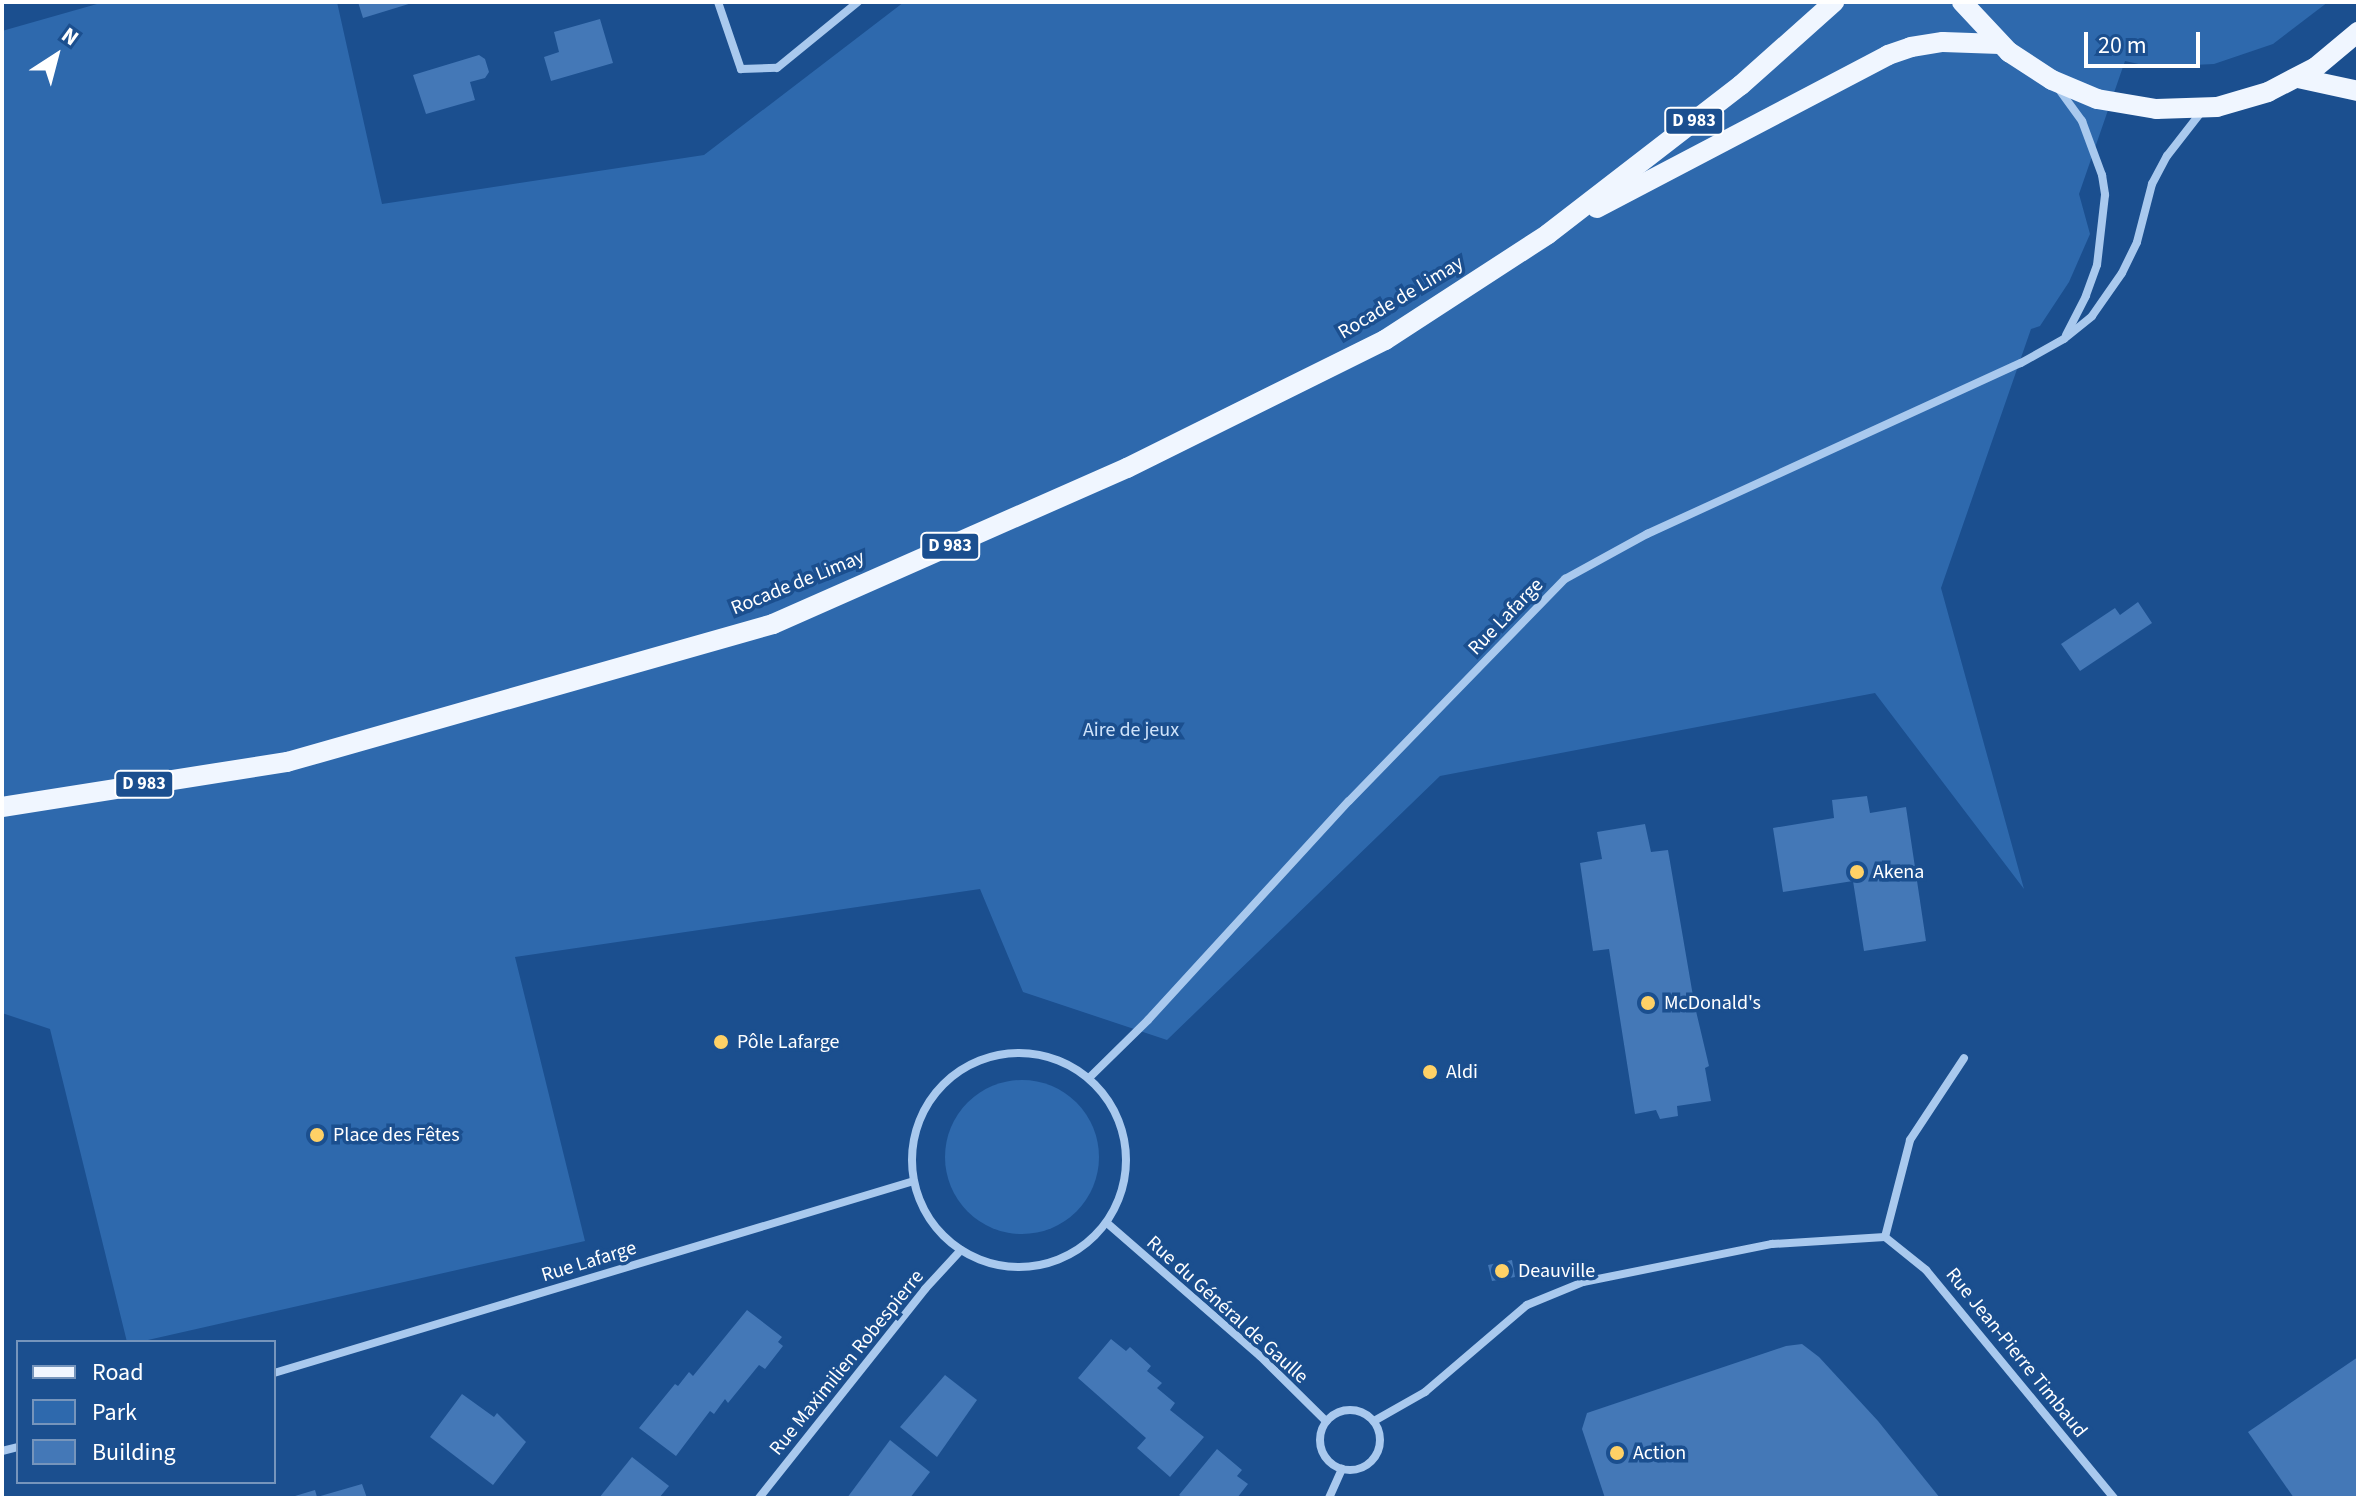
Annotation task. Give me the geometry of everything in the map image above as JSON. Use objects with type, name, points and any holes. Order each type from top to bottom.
[{"type":"main road","name":"Rocade de Limay","points":[[2,807],[287,762],[773,624],[1127,468],[1385,340],[1548,234],[1741,85],[1834,2]]},
{"type":"main road","points":[[1962,2],[2000,44],[2052,80],[2120,105],[2168,110],[2204,108],[2256,97],[2298,78],[2358,32]]},
{"type":"main road","name":"Rocade de Limay","points":[[1548,234],[1888,55],[1911,47],[1943,42],[2000,44]]},
{"type":"main road","points":[[2298,78],[2358,91]]},
{"type":"street","points":[[718,2],[741,69],[777,68],[858,2]]},
{"type":"street","points":[[2052,80],[2082,121],[2102,175],[2105,195],[2097,265],[2086,296],[2064,339]]},
{"type":"street","name":"Rue Lafarge","points":[[1089,1078],[1148,1020],[1349,801],[1565,579],[1647,534],[2021,363],[2064,339],[2092,316],[2122,273],[2137,242],[2152,184],[2176,140],[2204,108]]},
{"type":"street","points":[[1024,1053],[1066,1062],[1089,1078],[1111,1102],[1124,1131],[1128,1163],[1122,1195],[1107,1223],[1084,1247],[1055,1262],[1034,1266],[991,1264],[961,1250],[939,1232],[923,1209],[914,1181],[911,1152],[918,1122],[932,1095],[954,1074],[980,1059],[1024,1053]]},
{"type":"street","points":[[1374,1421],[1425,1392],[1527,1305],[1583,1282],[1772,1244],[1885,1237],[1910,1140],[1964,1058]]},
{"type":"street","name":"Rue Lafarge","points":[[276,1372],[914,1181]]},
{"type":"street","name":"Rue du Général de Gaulle","points":[[1107,1223],[1260,1356],[1326,1421]]},
{"type":"street","name":"Rue Jean-Pierre Timbaud","points":[[1885,1237],[1926,1270],[2114,1498]]},
{"type":"street","name":"Rue Maximilien Robespierre","points":[[759,1498],[925,1289],[961,1250]]},
{"type":"street","points":[[1350,1410],[1359,1411],[1374,1421],[1381,1439],[1375,1457],[1361,1468],[1342,1469],[1326,1458],[1320,1439],[1326,1421],[1341,1411],[1350,1410]]},
{"type":"street","points":[[1329,1498],[1342,1469]]},
{"type":"green space","name":"Aire de jeux","points":[[104,2],[337,2],[382,204],[704,155],[904,2],[2328,2],[2273,44],[2214,64],[2152,67],[2125,61],[2079,194],[2090,234],[2069,282],[2040,326],[2031,329],[1941,588],[2024,889],[1875,693],[1440,776],[1167,1040],[1023,992],[980,889],[515,957],[585,1241],[148,1340],[127,1340],[50,1029],[2,1013],[2,31]]},
{"type":"green space","points":[[1022,1080],[1051,1086],[1076,1103],[1093,1128],[1099,1157],[1093,1186],[1076,1211],[1051,1228],[1022,1234],[993,1228],[968,1211],[951,1186],[945,1157],[951,1128],[968,1103],[993,1086]]},
{"type":"building","points":[[358,2],[411,2],[412,3],[363,18]]},
{"type":"building","points":[[600,19],[613,63],[551,81],[544,57],[559,52],[554,32]]},
{"type":"building","points":[[479,55],[485,59],[489,72],[485,78],[470,82],[475,100],[426,114],[413,75]]},
{"type":"building","points":[[2138,602],[2152,623],[2080,671],[2061,644],[2115,608],[2120,615]]},
{"type":"building","points":[[1867,796],[1870,813],[1906,807],[1926,941],[1864,951],[1853,881],[1783,892],[1773,828],[1834,818],[1832,800]]},
{"type":"building","points":[[1645,824],[1651,852],[1668,850],[1693,996],[1698,998],[1700,1007],[1696,1011],[1709,1066],[1705,1068],[1711,1101],[1677,1106],[1678,1116],[1660,1119],[1656,1110],[1635,1114],[1609,949],[1593,951],[1580,863],[1602,859],[1597,832]]},
{"type":"building","name":"Deauville","points":[[1512,1260],[1515,1277],[1492,1281],[1488,1265]]},
{"type":"building","points":[[747,1310],[782,1337],[778,1342],[783,1346],[765,1369],[759,1365],[728,1403],[725,1399],[714,1414],[710,1411],[676,1456],[639,1428],[675,1384],[678,1386],[689,1372],[693,1376]]},
{"type":"building","points":[[1111,1339],[1126,1351],[1130,1347],[1151,1366],[1147,1371],[1162,1383],[1157,1388],[1175,1403],[1170,1410],[1204,1437],[1170,1477],[1137,1448],[1146,1438],[1078,1378]]},
{"type":"building","points":[[1802,1344],[1819,1357],[1878,1421],[1940,1498],[1605,1498],[1582,1429],[1587,1413],[1786,1346]]},
{"type":"building","points":[[2358,1357],[2358,1498],[2294,1498],[2248,1432]]},
{"type":"building","points":[[945,1375],[977,1400],[937,1457],[900,1427]]},
{"type":"building","points":[[462,1394],[494,1417],[497,1413],[526,1442],[493,1485],[430,1437]]},
{"type":"building","points":[[890,1440],[930,1472],[910,1498],[847,1498]]},
{"type":"building","points":[[1217,1449],[1242,1470],[1237,1476],[1248,1484],[1237,1498],[1183,1498],[1179,1495]]},
{"type":"building","points":[[632,1457],[669,1486],[659,1498],[599,1498]]},
{"type":"building","points":[[362,1484],[367,1498],[296,1498],[295,1496],[315,1490],[317,1497]]},
{"type":"place","name":"Akena","points":[[1857,872]]},
{"type":"place","name":"McDonald's","points":[[1648,1003]]},
{"type":"place","name":"Pôle Lafarge","points":[[721,1042]]},
{"type":"place","name":"Aldi","points":[[1430,1072]]},
{"type":"place","name":"Place des Fêtes","points":[[317,1135]]},
{"type":"place","name":"Deauville","points":[[1502,1271]]},
{"type":"place","name":"Action","points":[[1617,1453]]}]
